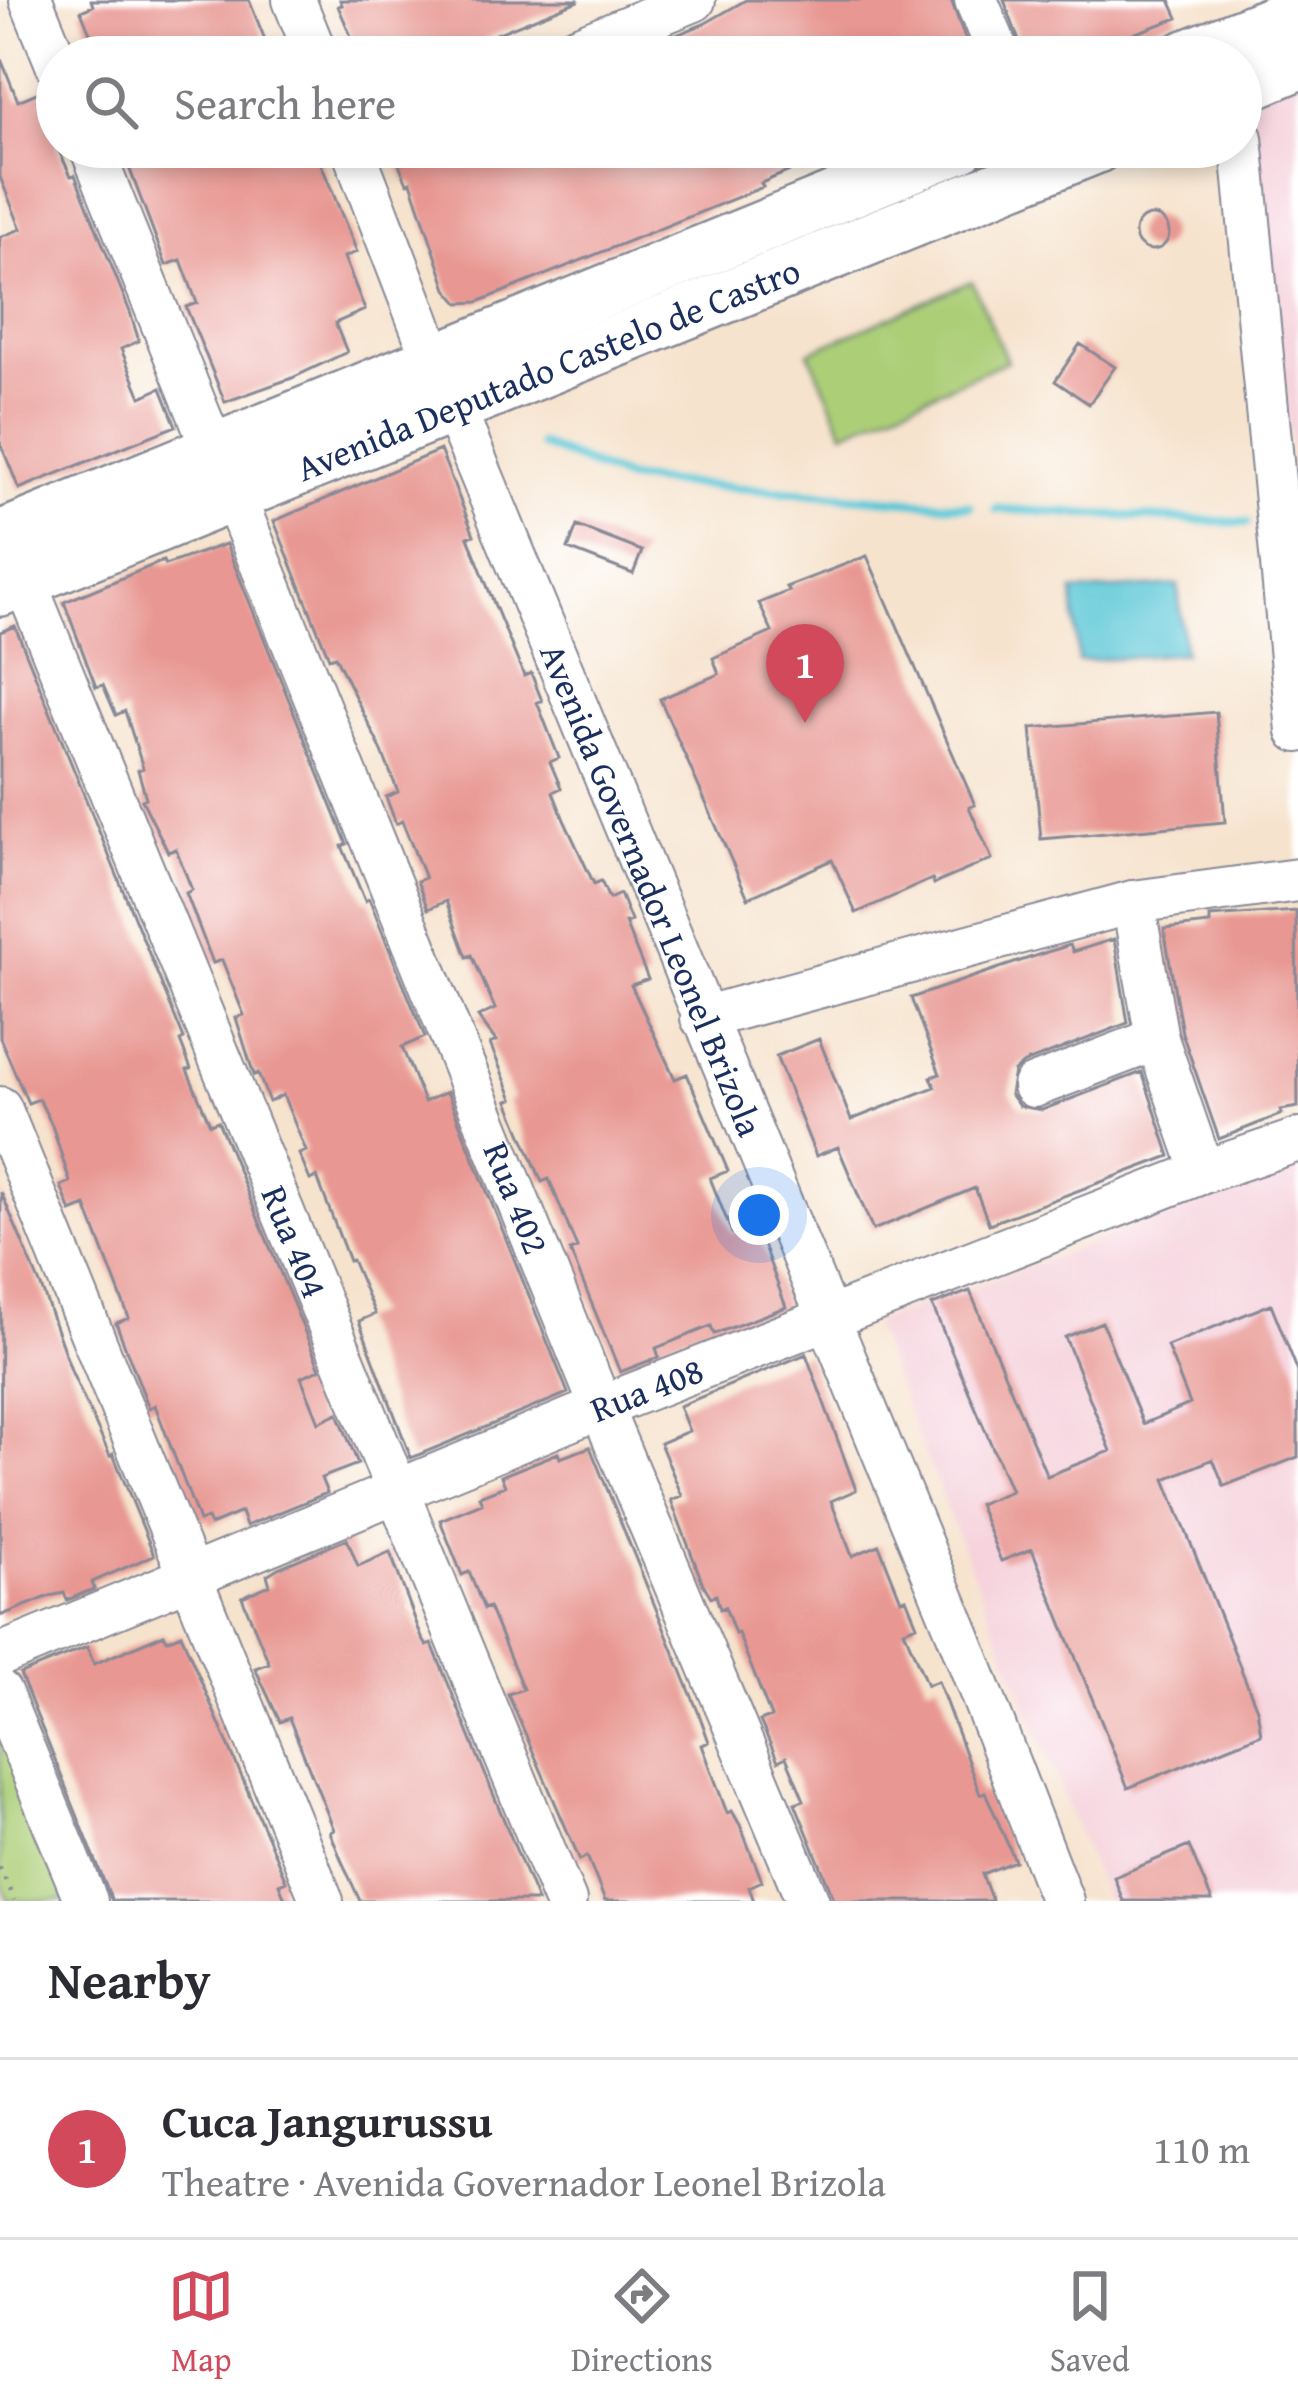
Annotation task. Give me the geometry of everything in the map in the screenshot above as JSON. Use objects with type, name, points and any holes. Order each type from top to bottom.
[{"type":"main road","points":[[1237,36],[1298,12]]},
{"type":"main road","points":[[1262,79],[1298,64]]},
{"type":"main road","name":"Avenida Deputado Castelo de Castro","points":[[6,553],[443,382],[803,212],[908,168]]},
{"type":"main road","name":"Avenida Deputado Castelo de Castro","points":[[443,382],[823,258],[1044,168]]},
{"type":"main road","points":[[867,185],[885,233]]},
{"type":"main road","points":[[803,212],[823,258]]},
{"type":"street","points":[[31,0],[46,36]]},
{"type":"street","points":[[294,0],[309,36]]},
{"type":"street","points":[[606,36],[694,0]]},
{"type":"street","points":[[976,0],[991,36]]},
{"type":"street","name":"Rua 402","points":[[100,168],[601,1407],[808,1901]]},
{"type":"street","name":"Avenida Governador Leonel Brizola","points":[[360,168],[702,1018],[959,1636],[1062,1901]]},
{"type":"street","points":[[1245,168],[1286,490],[1298,730]]},
{"type":"street","name":"Rua 404","points":[[6,553],[565,1901]]},
{"type":"street","points":[[702,1018],[1133,902],[1298,880]]},
{"type":"street","points":[[1133,902],[1157,1039],[1203,1172]]},
{"type":"street","points":[[1034,1086],[1157,1039]]},
{"type":"street","points":[[0,1108],[322,1901]]},
{"type":"street","name":"Rua 408","points":[[0,1655],[601,1407],[829,1322],[1203,1172],[1298,1140]]},
{"type":"street","points":[[0,1692],[86,1901]]},
{"type":"path","points":[[0,1867],[14,1901]]},
{"type":"shaded area","points":[[1298,77],[1298,472],[1294,472],[1259,168],[1262,90]]},
{"type":"shaded area","points":[[1298,1167],[1298,1901],[1106,1901],[872,1324]]},
{"type":"green space","points":[[972,281],[1007,361],[844,432],[809,352]]},
{"type":"green space","points":[[0,1717],[76,1901],[9,1901],[0,1879]]},
{"type":"water","points":[[1178,585],[1184,653],[1078,661],[1073,592]]},
{"type":"building","points":[[91,0],[249,0],[264,36],[91,36],[81,11],[93,6]]},
{"type":"building","points":[[340,0],[578,0],[491,36],[351,36],[338,6]]},
{"type":"building","points":[[746,0],[951,0],[964,36],[674,36]]},
{"type":"building","points":[[1004,0],[1170,0],[1178,18],[1128,36],[1017,36]]},
{"type":"building","points":[[1,59],[18,101],[36,93],[36,168],[67,168],[75,175],[139,341],[121,349],[141,397],[161,388],[176,426],[19,489],[0,442],[0,237],[21,229],[0,177]]},
{"type":"building","points":[[129,168],[323,168],[357,252],[344,257],[365,310],[335,323],[347,352],[225,402],[186,307],[197,303],[181,260],[166,265]]},
{"type":"building","points":[[401,168],[796,168],[761,183],[763,187],[478,302],[459,303],[447,289],[411,182],[407,183]]},
{"type":"building","points":[[1152,216],[1164,221],[1169,233],[1164,245],[1152,250],[1140,245],[1135,233],[1140,221]]},
{"type":"building","points":[[1080,344],[1115,367],[1089,404],[1055,381]]},
{"type":"building","points":[[440,450],[474,535],[468,537],[495,606],[524,676],[531,673],[542,701],[537,702],[559,758],[550,762],[561,788],[553,792],[564,820],[594,884],[601,881],[609,899],[620,894],[631,921],[625,923],[648,979],[631,985],[675,1079],[687,1074],[728,1171],[710,1178],[732,1233],[750,1225],[757,1241],[761,1239],[786,1307],[714,1334],[711,1326],[656,1348],[659,1357],[620,1372],[570,1251],[577,1248],[549,1179],[542,1182],[508,1101],[513,1099],[490,1044],[496,1041],[478,1017],[495,1009],[472,955],[467,957],[446,901],[428,909],[417,881],[425,878],[402,821],[396,824],[386,797],[398,792],[381,749],[335,656],[329,658],[274,521]]},
{"type":"building","points":[[577,526],[642,551],[633,574],[568,549]]},
{"type":"building","points":[[226,544],[347,844],[342,846],[365,901],[369,899],[425,1037],[402,1047],[424,1102],[447,1092],[568,1393],[411,1458],[359,1321],[375,1314],[317,1177],[310,1180],[299,1154],[306,1151],[283,1095],[269,1102],[258,1073],[254,1075],[236,1018],[244,1015],[222,960],[213,963],[186,893],[192,890],[176,849],[168,852],[142,800],[146,798],[138,770],[143,768],[125,711],[116,715],[103,685],[96,687],[64,602],[163,561],[165,565]]},
{"type":"building","points":[[867,556],[975,805],[969,807],[992,859],[856,913],[832,860],[748,898],[660,699],[719,674],[713,658],[772,632],[759,603],[789,591],[786,587]]},
{"type":"building","points":[[15,626],[184,1039],[180,1041],[191,1069],[187,1070],[210,1124],[218,1121],[320,1369],[301,1377],[319,1422],[338,1413],[358,1464],[321,1478],[327,1493],[246,1526],[241,1512],[210,1525],[207,1519],[199,1521],[155,1405],[149,1408],[116,1323],[129,1318],[86,1206],[71,1212],[61,1186],[70,1182],[52,1125],[39,1099],[28,1103],[0,1038],[0,632]]},
{"type":"building","points":[[1216,712],[1225,822],[1041,839],[1031,728]]},
{"type":"building","points":[[1296,911],[1298,1107],[1281,1110],[1282,1114],[1219,1139],[1182,1033],[1164,929],[1210,924],[1210,917]]},
{"type":"building","points":[[1114,939],[1128,1023],[1024,1063],[1014,1071],[1010,1094],[1019,1106],[1042,1110],[1142,1072],[1170,1156],[989,1224],[975,1188],[873,1230],[838,1147],[816,1156],[776,1056],[819,1039],[851,1120],[935,1087],[931,1077],[940,1074],[911,998],[1070,945],[1073,952]]},
{"type":"building","points":[[1,1192],[72,1373],[110,1456],[113,1454],[154,1555],[92,1582],[94,1589],[67,1600],[64,1593],[50,1596],[0,1616]]},
{"type":"building","points":[[970,1291],[1047,1476],[1111,1451],[1065,1337],[1102,1322],[1143,1424],[1190,1404],[1167,1346],[1271,1304],[1298,1372],[1298,1457],[1224,1486],[1213,1459],[1165,1479],[1257,1709],[1261,1734],[1128,1788],[1032,1549],[1001,1561],[978,1504],[1011,1491],[932,1305]]},
{"type":"building","points":[[806,1354],[856,1490],[831,1501],[852,1556],[879,1545],[901,1600],[906,1598],[917,1625],[904,1630],[927,1685],[938,1681],[980,1794],[985,1792],[1015,1861],[982,1874],[992,1901],[835,1901],[795,1803],[804,1800],[786,1757],[778,1761],[760,1721],[771,1717],[738,1633],[725,1607],[720,1609],[716,1595],[711,1597],[703,1584],[671,1500],[682,1496],[660,1443],[689,1431],[679,1406]]},
{"type":"building","points":[[590,1447],[699,1714],[709,1742],[702,1745],[727,1813],[732,1811],[740,1825],[762,1881],[749,1887],[754,1901],[605,1901],[587,1856],[580,1860],[508,1694],[523,1689],[489,1607],[484,1609],[469,1572],[462,1575],[440,1520],[482,1503],[479,1496],[505,1486],[501,1476],[558,1453],[560,1458]]},
{"type":"building","points":[[347,1539],[358,1566],[390,1552],[422,1638],[427,1646],[432,1644],[537,1901],[360,1901],[289,1718],[280,1722],[255,1668],[269,1663],[242,1597],[270,1585],[267,1575],[278,1568]]},
{"type":"building","points":[[164,1634],[167,1640],[181,1634],[286,1881],[279,1884],[286,1901],[112,1901],[20,1674],[87,1647],[94,1664]]},
{"type":"building","points":[[1189,1846],[1212,1901],[1123,1901],[1114,1877]]},
{"type":"waterway","points":[[541,445],[626,479],[970,506]]},
{"type":"waterway","points":[[996,509],[1247,523]]},
{"type":"place","name":"Cuca Jangurussu","points":[[805,723]]}]
